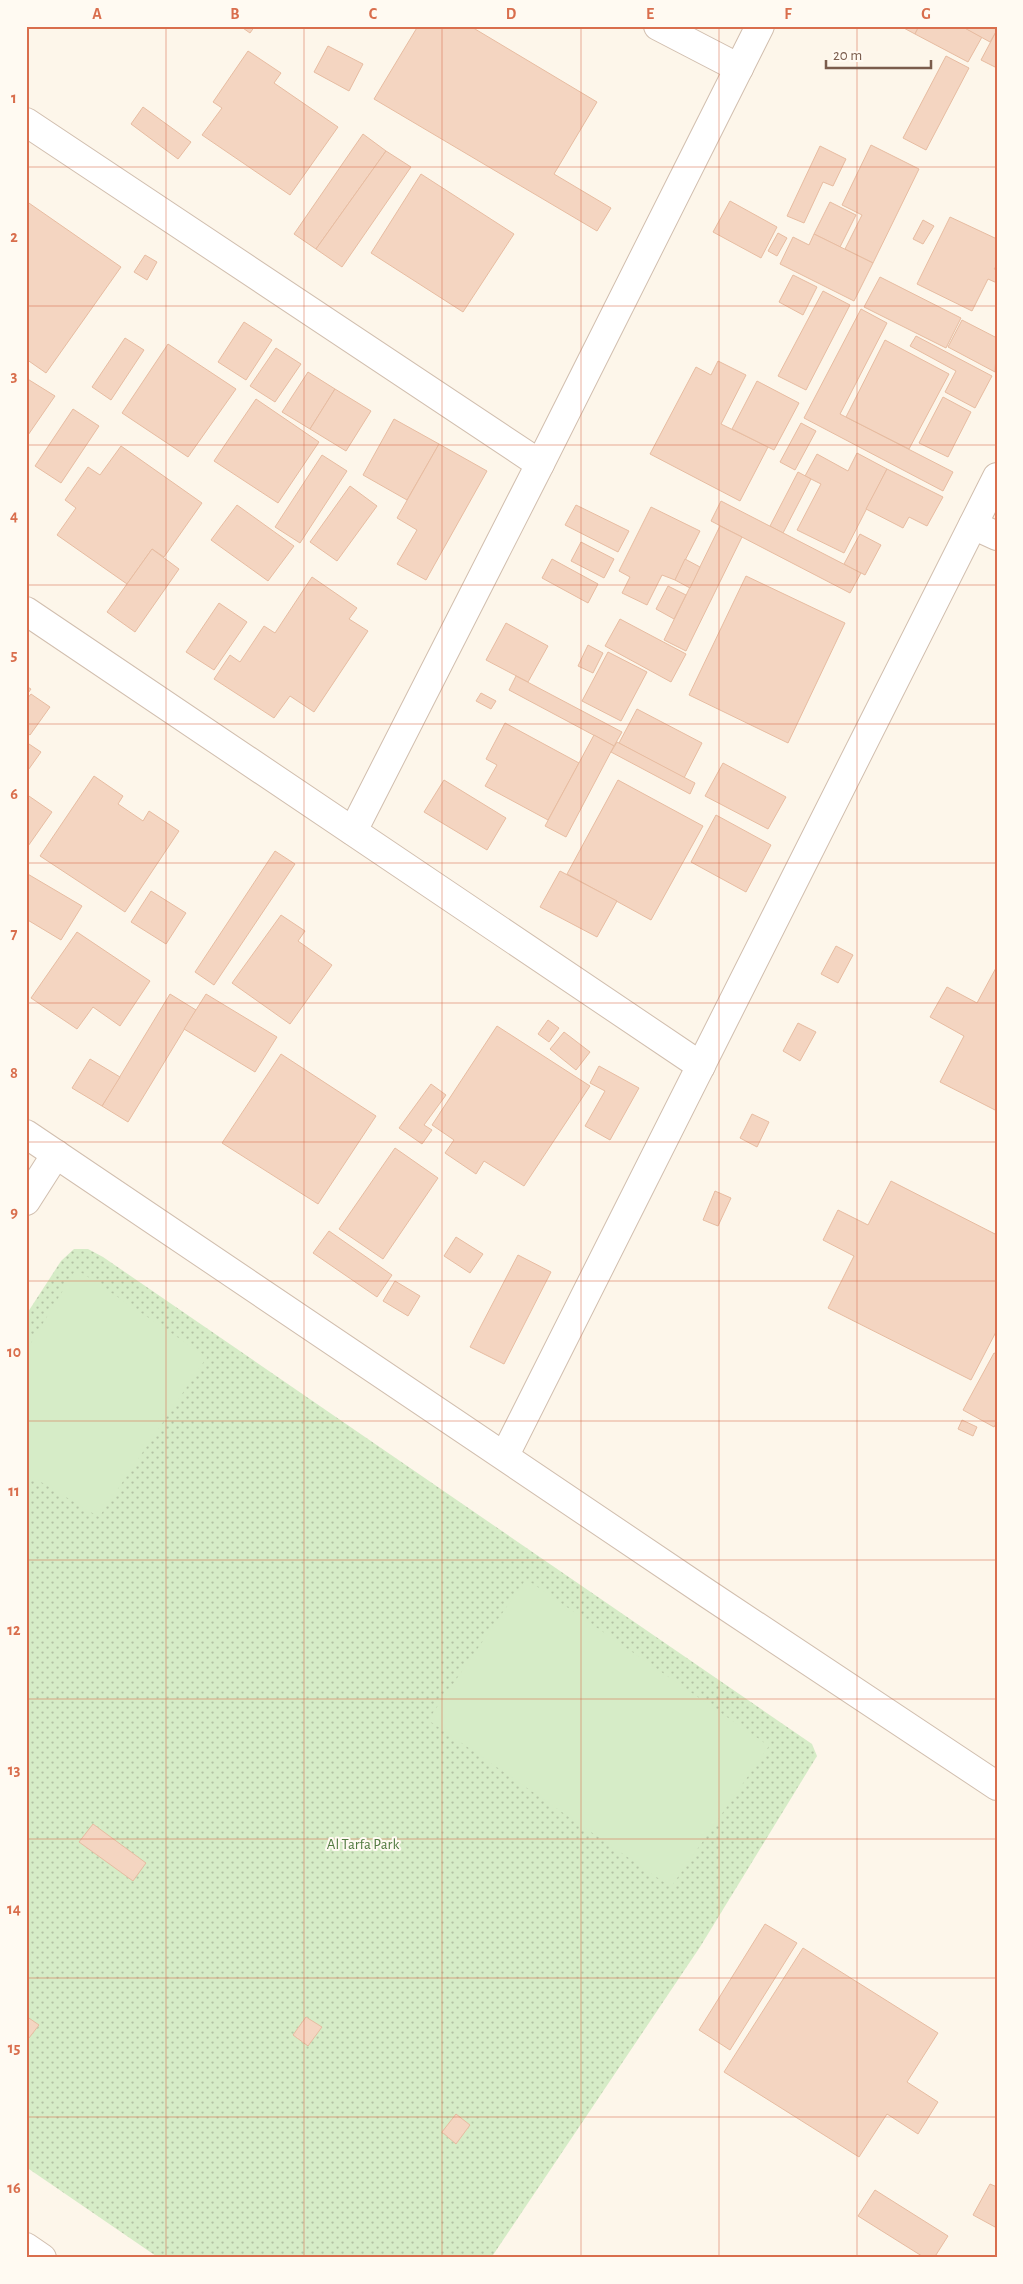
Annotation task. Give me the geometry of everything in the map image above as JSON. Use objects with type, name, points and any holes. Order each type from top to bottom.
[{"type":"street","points":[[658,26],[739,68]]},
{"type":"street","points":[[353,831],[760,26]]},
{"type":"street","points":[[26,122],[540,464]]},
{"type":"street","points":[[505,1455],[701,1066],[985,531],[997,478]]},
{"type":"street","points":[[26,610],[701,1066]]},
{"type":"street","points":[[26,1134],[505,1455],[708,1594],[997,1786]]},
{"type":"street","points":[[26,1201],[56,1154]]},
{"type":"street","points":[[26,2247],[42,2258]]},
{"type":"green space","name":"Al Tarfa Park","points":[[74,1249],[88,1249],[103,1257],[812,1744],[817,1756],[700,1947],[491,2258],[159,2258],[26,2167],[26,1315],[61,1261]]},
{"type":"green space","points":[[76,1269],[207,1357],[99,1517],[26,1473],[26,1351]]},
{"type":"green space","points":[[526,1579],[769,1746],[671,1887],[428,1720]]},
{"type":"building","points":[[240,26],[255,26],[250,33]]},
{"type":"building","points":[[418,26],[470,26],[597,102],[554,174],[611,208],[597,231],[374,99]]},
{"type":"building","points":[[900,26],[919,26],[915,34]]},
{"type":"building","points":[[919,26],[961,26],[982,37],[968,62],[915,34]]},
{"type":"building","points":[[961,26],[997,26],[997,30],[990,42]]},
{"type":"building","points":[[997,30],[997,68],[981,60]]},
{"type":"building","points":[[328,46],[363,64],[349,91],[314,72]]},
{"type":"building","points":[[248,51],[281,73],[274,83],[338,127],[290,195],[202,135],[222,108],[213,102]]},
{"type":"building","points":[[946,56],[969,68],[926,150],[903,138]]},
{"type":"building","points":[[143,107],[191,142],[178,159],[131,124]]},
{"type":"building","points":[[363,134],[386,151],[316,249],[294,234]]},
{"type":"building","points":[[871,145],[919,169],[873,263],[845,249],[862,215],[842,205]]},
{"type":"building","points":[[820,146],[846,159],[833,186],[823,182],[804,223],[787,216]]},
{"type":"building","points":[[386,151],[411,167],[342,267],[316,249]]},
{"type":"building","points":[[421,174],[514,234],[463,312],[371,253]]},
{"type":"building","points":[[26,201],[121,267],[46,373],[26,359]]},
{"type":"building","points":[[730,201],[777,227],[761,258],[713,232]]},
{"type":"building","points":[[830,202],[856,215],[840,247],[814,234]]},
{"type":"building","points":[[950,217],[997,239],[997,265],[994,269],[997,270],[997,283],[988,279],[972,311],[917,284]]},
{"type":"building","points":[[923,220],[934,226],[923,244],[913,239]]},
{"type":"building","points":[[778,233],[787,238],[777,256],[768,251]]},
{"type":"building","points":[[814,234],[873,263],[854,301],[780,264],[793,237],[809,245]]},
{"type":"building","points":[[145,255],[157,262],[147,280],[134,272]]},
{"type":"building","points":[[793,275],[817,287],[803,315],[779,302]]},
{"type":"building","points":[[880,277],[961,318],[946,348],[864,307]]},
{"type":"building","points":[[823,291],[850,305],[806,390],[778,376]]},
{"type":"building","points":[[861,309],[887,323],[840,414],[953,472],[943,491],[804,418]]},
{"type":"building","points":[[962,320],[997,338],[995,372],[948,347]]},
{"type":"building","points":[[244,322],[272,340],[246,380],[218,362]]},
{"type":"building","points":[[916,336],[992,376],[975,408],[945,392],[956,371],[910,346]]},
{"type":"building","points":[[125,338],[144,350],[111,400],[92,387]]},
{"type":"building","points":[[885,340],[949,374],[909,449],[846,417]]},
{"type":"building","points":[[168,344],[236,389],[188,457],[122,413]]},
{"type":"building","points":[[276,348],[301,364],[275,402],[250,386]]},
{"type":"building","points":[[718,361],[746,375],[721,424],[768,447],[740,501],[650,454],[696,367],[711,375]]},
{"type":"building","points":[[308,372],[335,389],[310,429],[282,412]]},
{"type":"building","points":[[26,378],[55,396],[26,438]]},
{"type":"building","points":[[757,381],[799,403],[774,450],[732,429]]},
{"type":"building","points":[[335,389],[371,411],[346,451],[310,429]]},
{"type":"building","points":[[943,397],[971,412],[948,457],[919,443]]},
{"type":"building","points":[[256,399],[319,442],[278,503],[214,461]]},
{"type":"building","points":[[73,409],[99,426],[61,483],[35,466]]},
{"type":"building","points":[[394,419],[439,444],[407,500],[363,475]]},
{"type":"building","points":[[801,423],[816,431],[795,470],[780,462]]},
{"type":"building","points":[[439,444],[487,471],[426,580],[397,564],[417,530],[397,518]]},
{"type":"building","points":[[121,446],[202,503],[164,557],[152,549],[127,584],[57,535],[76,508],[65,500],[88,467],[100,475]]},
{"type":"building","points":[[857,453],[887,469],[844,553],[797,530],[821,484],[805,476],[817,454],[848,471]]},
{"type":"building","points":[[322,455],[347,471],[300,543],[275,527]]},
{"type":"building","points":[[887,469],[943,497],[927,526],[909,517],[903,528],[866,509]]},
{"type":"building","points":[[798,472],[811,479],[783,533],[770,526]]},
{"type":"building","points":[[350,486],[377,506],[337,561],[310,542]]},
{"type":"building","points":[[721,501],[861,573],[850,593],[711,521]]},
{"type":"building","points":[[237,505],[294,546],[268,581],[211,540]]},
{"type":"building","points":[[576,505],[629,531],[618,552],[565,525]]},
{"type":"building","points":[[651,507],[700,531],[675,580],[662,575],[647,605],[622,593],[630,577],[619,571]]},
{"type":"building","points":[[720,526],[742,537],[686,651],[664,640]]},
{"type":"building","points":[[860,534],[881,545],[865,575],[844,564]]},
{"type":"building","points":[[581,542],[614,559],[604,578],[571,561]]},
{"type":"building","points":[[152,549],[179,569],[135,632],[107,612]]},
{"type":"building","points":[[552,559],[598,584],[588,603],[542,578]]},
{"type":"building","points":[[685,559],[700,567],[690,588],[675,580]]},
{"type":"building","points":[[746,576],[845,623],[788,743],[689,695]]},
{"type":"building","points":[[312,577],[357,608],[349,619],[368,631],[314,712],[290,696],[274,718],[214,679],[230,655],[240,662],[264,626],[275,633]]},
{"type":"building","points":[[668,586],[686,595],[674,619],[656,609]]},
{"type":"building","points":[[219,603],[247,622],[214,670],[186,652]]},
{"type":"building","points":[[620,619],[686,654],[671,682],[605,646]]},
{"type":"building","points":[[506,623],[548,646],[528,682],[486,660]]},
{"type":"building","points":[[588,645],[603,653],[593,673],[578,666]]},
{"type":"building","points":[[608,652],[647,672],[621,721],[582,701]]},
{"type":"building","points":[[516,676],[622,732],[614,746],[509,690]]},
{"type":"building","points":[[26,686],[31,689],[26,696]]},
{"type":"building","points":[[481,693],[496,701],[491,709],[476,701]]},
{"type":"building","points":[[31,694],[50,707],[30,735],[26,732],[26,700]]},
{"type":"building","points":[[637,709],[702,743],[684,778],[619,743]]},
{"type":"building","points":[[505,723],[579,763],[548,820],[485,786],[497,765],[486,759]]},
{"type":"building","points":[[594,735],[614,746],[566,837],[545,826]]},
{"type":"building","points":[[26,742],[41,752],[26,773]]},
{"type":"building","points":[[617,742],[695,783],[690,794],[611,752]]},
{"type":"building","points":[[723,763],[786,797],[768,829],[705,796]]},
{"type":"building","points":[[94,776],[123,796],[118,804],[143,821],[149,811],[179,831],[125,912],[40,856]]},
{"type":"building","points":[[444,780],[506,818],[487,850],[424,812]]},
{"type":"building","points":[[618,780],[703,826],[651,920],[567,874]]},
{"type":"building","points":[[26,794],[52,812],[26,849]]},
{"type":"building","points":[[716,815],[771,845],[746,892],[691,862]]},
{"type":"building","points":[[275,851],[295,864],[214,985],[195,972]]},
{"type":"building","points":[[560,871],[617,901],[597,937],[540,907]]},
{"type":"building","points":[[26,873],[82,906],[61,940],[26,919]]},
{"type":"building","points":[[151,891],[186,913],[166,944],[131,922]]},
{"type":"building","points":[[281,915],[305,931],[298,941],[332,965],[290,1024],[232,983]]},
{"type":"building","points":[[77,932],[150,981],[120,1026],[93,1007],[77,1029],[31,998]]},
{"type":"building","points":[[836,946],[853,955],[838,983],[821,974]]},
{"type":"building","points":[[997,966],[997,1111],[940,1082],[964,1036],[930,1017],[947,987],[977,1003]]},
{"type":"building","points":[[170,994],[196,1010],[128,1122],[102,1106]]},
{"type":"building","points":[[206,994],[277,1037],[255,1072],[184,1029]]},
{"type":"building","points":[[548,1020],[559,1028],[549,1042],[538,1034]]},
{"type":"building","points":[[798,1023],[816,1032],[800,1061],[783,1051]]},
{"type":"building","points":[[497,1026],[590,1086],[524,1186],[484,1161],[476,1174],[445,1153],[454,1140],[432,1125]]},
{"type":"building","points":[[564,1032],[590,1052],[576,1070],[550,1049]]},
{"type":"building","points":[[281,1054],[376,1116],[318,1204],[222,1143]]},
{"type":"building","points":[[90,1059],[120,1077],[102,1106],[72,1088]]},
{"type":"building","points":[[599,1066],[639,1088],[610,1140],[585,1126],[605,1091],[590,1083]]},
{"type":"building","points":[[431,1084],[446,1095],[424,1125],[432,1130],[422,1144],[399,1128]]},
{"type":"building","points":[[752,1114],[769,1122],[757,1147],[740,1138]]},
{"type":"building","points":[[395,1148],[438,1178],[383,1259],[339,1229]]},
{"type":"building","points":[[891,1181],[997,1235],[997,1330],[971,1380],[828,1308],[854,1256],[823,1240],[838,1210],[868,1225]]},
{"type":"building","points":[[715,1191],[731,1198],[718,1226],[703,1220]]},
{"type":"building","points":[[329,1231],[392,1275],[377,1297],[313,1253]]},
{"type":"building","points":[[456,1237],[483,1254],[470,1273],[444,1256]]},
{"type":"building","points":[[518,1255],[551,1272],[504,1364],[470,1347]]},
{"type":"building","points":[[395,1281],[420,1296],[408,1316],[383,1301]]},
{"type":"building","points":[[994,1353],[997,1354],[997,1422],[994,1427],[963,1410]]},
{"type":"building","points":[[962,1420],[977,1427],[973,1436],[958,1429]]},
{"type":"building","points":[[93,1824],[146,1863],[133,1881],[79,1842]]},
{"type":"building","points":[[765,1924],[797,1943],[730,2050],[699,2030]]},
{"type":"building","points":[[803,1948],[938,2033],[907,2082],[938,2102],[918,2134],[887,2114],[859,2157],[724,2072]]},
{"type":"building","points":[[26,2016],[39,2025],[29,2038],[26,2036]]},
{"type":"building","points":[[306,2017],[322,2027],[308,2046],[293,2035]]},
{"type":"building","points":[[456,2114],[470,2125],[456,2144],[442,2132]]},
{"type":"building","points":[[990,2184],[997,2187],[997,2224],[995,2227],[973,2215]]},
{"type":"building","points":[[875,2190],[948,2236],[934,2258],[925,2258],[858,2216]]}]
